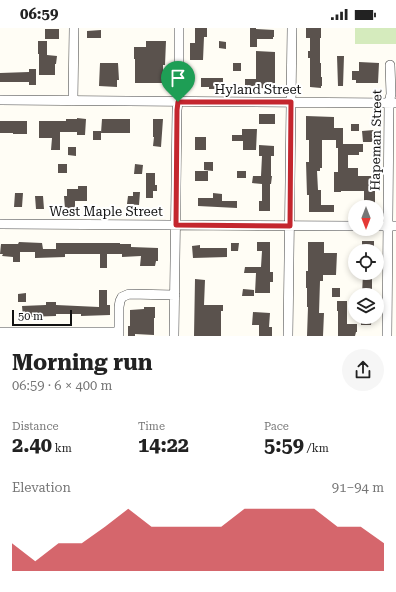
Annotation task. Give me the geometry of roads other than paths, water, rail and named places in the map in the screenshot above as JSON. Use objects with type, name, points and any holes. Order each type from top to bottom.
[{"type":"street","points":[[73,101],[74,28]]},
{"type":"street","points":[[174,336],[179,28]]},
{"type":"street","points":[[288,336],[292,28]]},
{"type":"street","name":"Hapeman Street","points":[[387,336],[392,226],[393,103],[391,94],[390,65]]},
{"type":"street","name":"Hyland Street","points":[[0,100],[393,103]]},
{"type":"street","name":"West Maple Street","points":[[0,224],[348,226]]},
{"type":"street","points":[[0,332],[119,334],[119,307],[122,297],[129,294],[175,295]]}]
